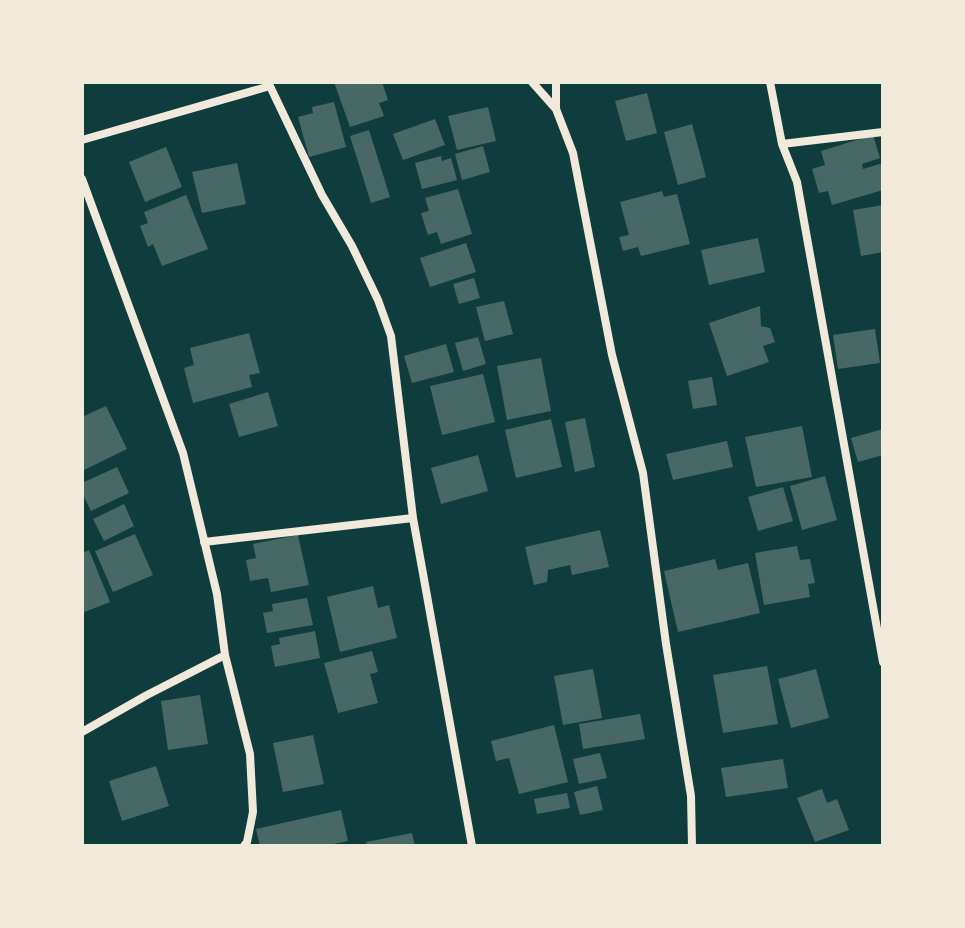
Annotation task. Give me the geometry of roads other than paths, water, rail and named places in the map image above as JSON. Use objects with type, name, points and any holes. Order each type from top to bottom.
[{"type":"street","points":[[532,82],[556,109],[573,153],[612,355],[643,473],[691,796],[692,846]]},
{"type":"street","points":[[556,82],[556,109]]},
{"type":"street","points":[[770,82],[782,144],[797,182],[883,662]]},
{"type":"street","points":[[82,140],[269,84],[322,195],[352,246],[391,336],[413,518],[472,846]]},
{"type":"street","points":[[782,144],[883,132]]},
{"type":"street","points":[[82,179],[183,453],[217,594],[225,655],[250,754],[253,812],[244,846]]},
{"type":"street","points":[[204,542],[413,518]]},
{"type":"street","points":[[82,732],[225,655]]}]
